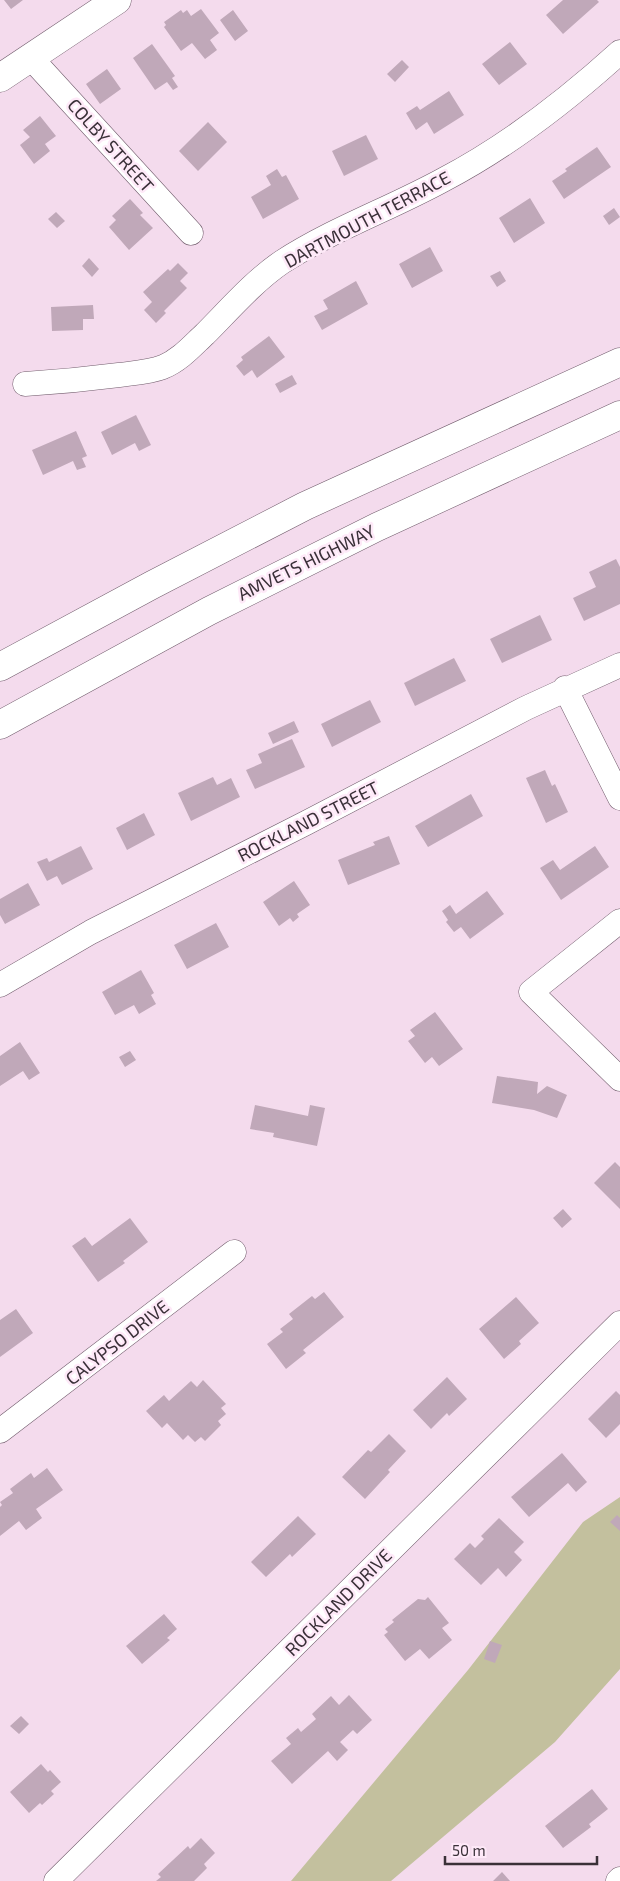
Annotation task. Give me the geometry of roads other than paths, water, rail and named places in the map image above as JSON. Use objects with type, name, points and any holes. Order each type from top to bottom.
[{"type":"main road","points":[[0,78],[117,0]]},
{"type":"main road","points":[[0,667],[152,585],[305,506],[620,362]]},
{"type":"main road","name":"AMVETS HIGHWAY","points":[[0,725],[235,598],[378,527],[620,415]]},
{"type":"street","name":"DARTMOUTH TERRACE","points":[[25,384],[78,381],[149,371],[173,362],[281,263],[336,232],[443,181],[466,167],[535,122],[582,87],[620,52]]},
{"type":"street","name":"COLBY STREET","points":[[31,58],[191,233]]},
{"type":"street","name":"ROCKLAND STREET","points":[[0,985],[91,932],[566,688],[620,664]]},
{"type":"street","points":[[566,688],[620,798]]},
{"type":"street","points":[[620,921],[531,992],[620,1079]]},
{"type":"street","name":"CALYPSO DRIVE","points":[[0,1432],[234,1252]]},
{"type":"street","name":"ROCKLAND DRIVE","points":[[56,1881],[620,1322]]}]
